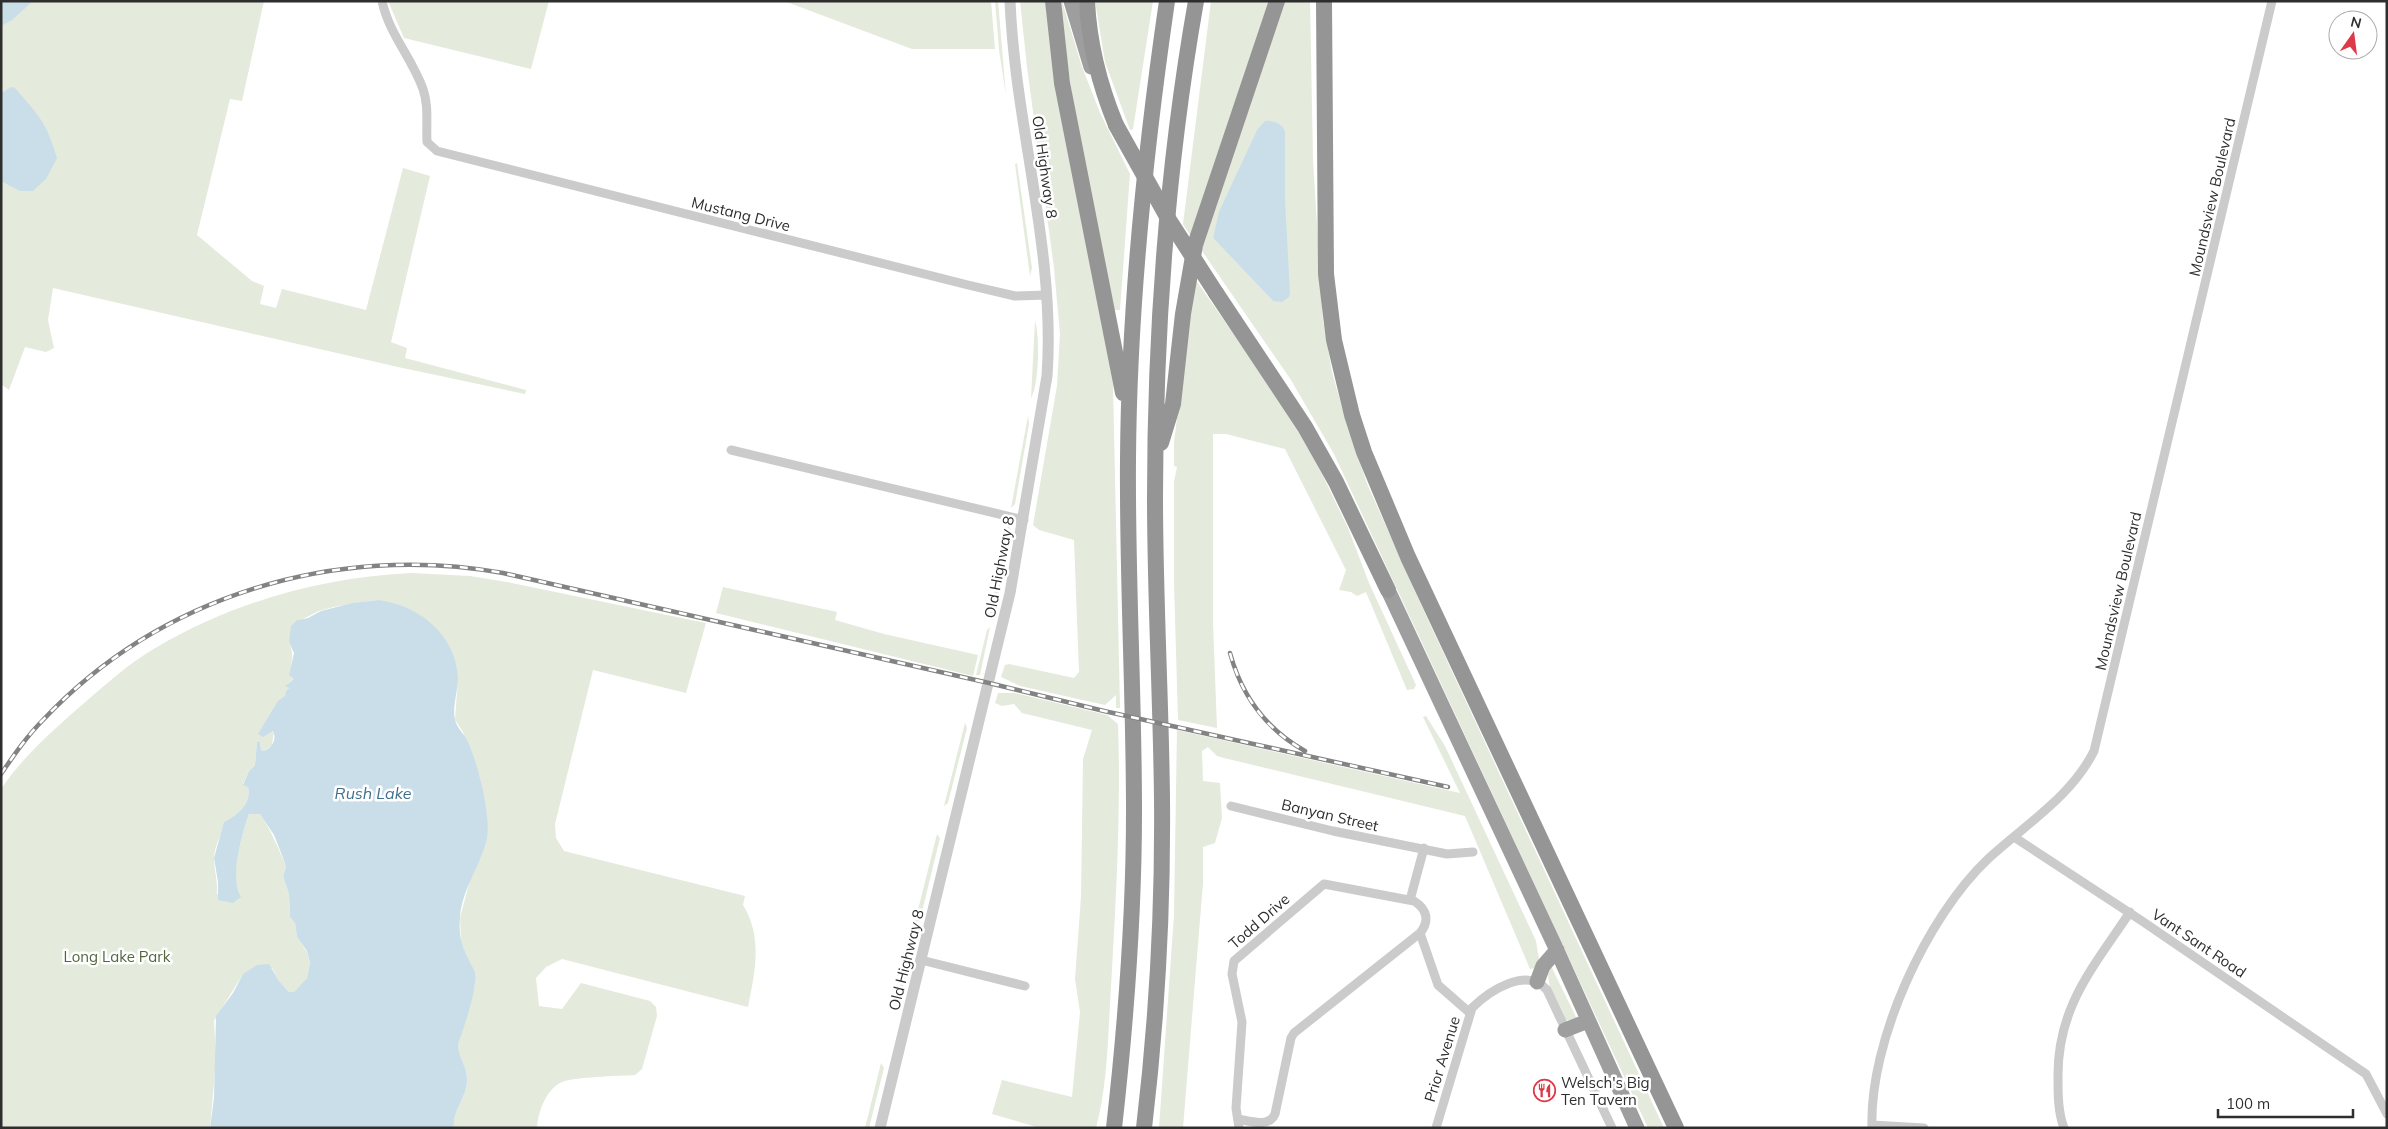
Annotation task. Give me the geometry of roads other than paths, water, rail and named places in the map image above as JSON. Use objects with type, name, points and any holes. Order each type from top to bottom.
[{"type":"highway","points":[[1053,1],[1062,83],[1128,419]]},
{"type":"highway","points":[[1071,1],[1091,68],[1113,118],[1155,197],[1305,427],[1336,482],[1556,948],[1637,1128]]},
{"type":"highway","points":[[1087,1],[1096,63],[1113,118]]},
{"type":"highway","points":[[1114,1128],[1126,1020],[1133,866],[1128,419],[1135,287],[1155,88],[1167,1]]},
{"type":"highway","points":[[1144,1128],[1152,1044],[1160,904],[1162,810],[1155,548],[1157,377],[1167,221],[1179,110],[1196,1]]},
{"type":"highway","points":[[1156,462],[1173,404],[1183,314],[1195,246],[1277,1]]},
{"type":"highway","points":[[1320,1],[1323,37]]},
{"type":"highway","points":[[1324,1],[1326,274],[1334,340],[1352,415],[1367,460],[1408,557],[1676,1128]]},
{"type":"highway","points":[[1537,982],[1543,966],[1556,948]]},
{"type":"highway","points":[[1565,1030],[1588,1021]]},
{"type":"highway","points":[[1152,1044],[1152,1128]]},
{"type":"street","name":"Mustang Drive","points":[[382,1],[389,26],[423,90],[426,106],[427,142],[431,148],[437,151],[968,285],[1015,296],[1047,295]]},
{"type":"street","name":"Old Highway 8","points":[[880,1128],[1005,618],[1024,520],[1047,376],[1049,342],[1047,295],[1014,53],[1010,1]]},
{"type":"street","name":"Moundsview Boulevard","points":[[1872,1126],[1882,1048],[1891,1019],[1925,944],[1967,882],[1988,859],[2072,786],[2084,771],[2094,751],[2272,1]]},
{"type":"street","points":[[730,450],[1024,520]]},
{"type":"street","name":"Banyan Street","points":[[1231,806],[1333,831],[1447,854],[1473,852]]},
{"type":"street","name":"Vant Sant Road","points":[[2014,838],[2130,912],[2366,1074],[2387,1114]]},
{"type":"street","points":[[1424,848],[1410,900],[1420,904],[1426,915],[1424,928],[1420,933],[1438,985],[1470,1013]]},
{"type":"street","name":"Todd Drive","points":[[1410,900],[1324,884],[1234,961],[1232,974],[1242,1022],[1236,1108],[1238,1124],[1267,1123],[1271,1121],[1275,1114],[1290,1038],[1294,1032],[1420,933]]},
{"type":"street","points":[[2064,1128],[2058,1096],[2057,1068],[2066,1015],[2081,985],[2130,912]]},
{"type":"street","points":[[921,960],[1025,986]]},
{"type":"street","name":"Prior Avenue","points":[[1436,1128],[1472,1008],[1488,994],[1520,980],[1537,982]]},
{"type":"street","points":[[1537,982],[1547,990],[1612,1128]]},
{"type":"street","points":[[1872,1126],[1924,1128]]},
{"type":"water","points":[[1,1],[33,1],[12,20],[1,26]]},
{"type":"water","points":[[11,87],[15,88],[41,120],[49,135],[57,158],[46,179],[33,191],[20,191],[1,181],[1,93]]},
{"type":"water","points":[[1265,121],[1277,123],[1282,126],[1285,132],[1285,201],[1290,293],[1289,297],[1282,302],[1273,301],[1213,238],[1219,212],[1257,130]]},
{"type":"water","name":"Rush Lake","points":[[378,600],[407,608],[420,615],[442,635],[450,648],[456,662],[458,678],[454,707],[455,718],[457,726],[467,739],[472,751],[487,816],[487,838],[461,907],[461,939],[474,970],[475,985],[458,1044],[459,1053],[466,1070],[467,1085],[455,1115],[454,1128],[210,1128],[214,1098],[216,1016],[233,993],[243,974],[257,965],[269,964],[279,981],[289,992],[294,992],[307,978],[310,963],[307,951],[297,937],[295,923],[290,917],[289,894],[283,876],[286,868],[285,863],[274,835],[260,814],[249,814],[240,844],[236,879],[241,897],[233,903],[218,900],[218,882],[214,858],[224,822],[234,816],[246,804],[249,793],[248,787],[243,785],[249,771],[255,765],[257,742],[260,742],[261,750],[264,751],[274,740],[273,731],[263,737],[258,734],[278,701],[285,696],[286,691],[290,688],[285,686],[294,679],[289,675],[294,653],[289,642],[291,626],[297,620],[308,618],[321,611],[352,603]]},
{"type":"railway","points":[[1,774],[37,726],[90,677],[141,640],[196,611],[255,588],[315,573],[377,566],[440,566],[503,573],[989,683],[1104,711],[1448,787]]},
{"type":"railway","points":[[1230,653],[1241,684],[1257,710],[1279,733],[1305,751]]},
{"type":"place","name":"Welsch's Big Ten Tavern","points":[[1545,1091]]},
{"type":"park label","name":"Long Lake Park","points":[[117,956]]}]
